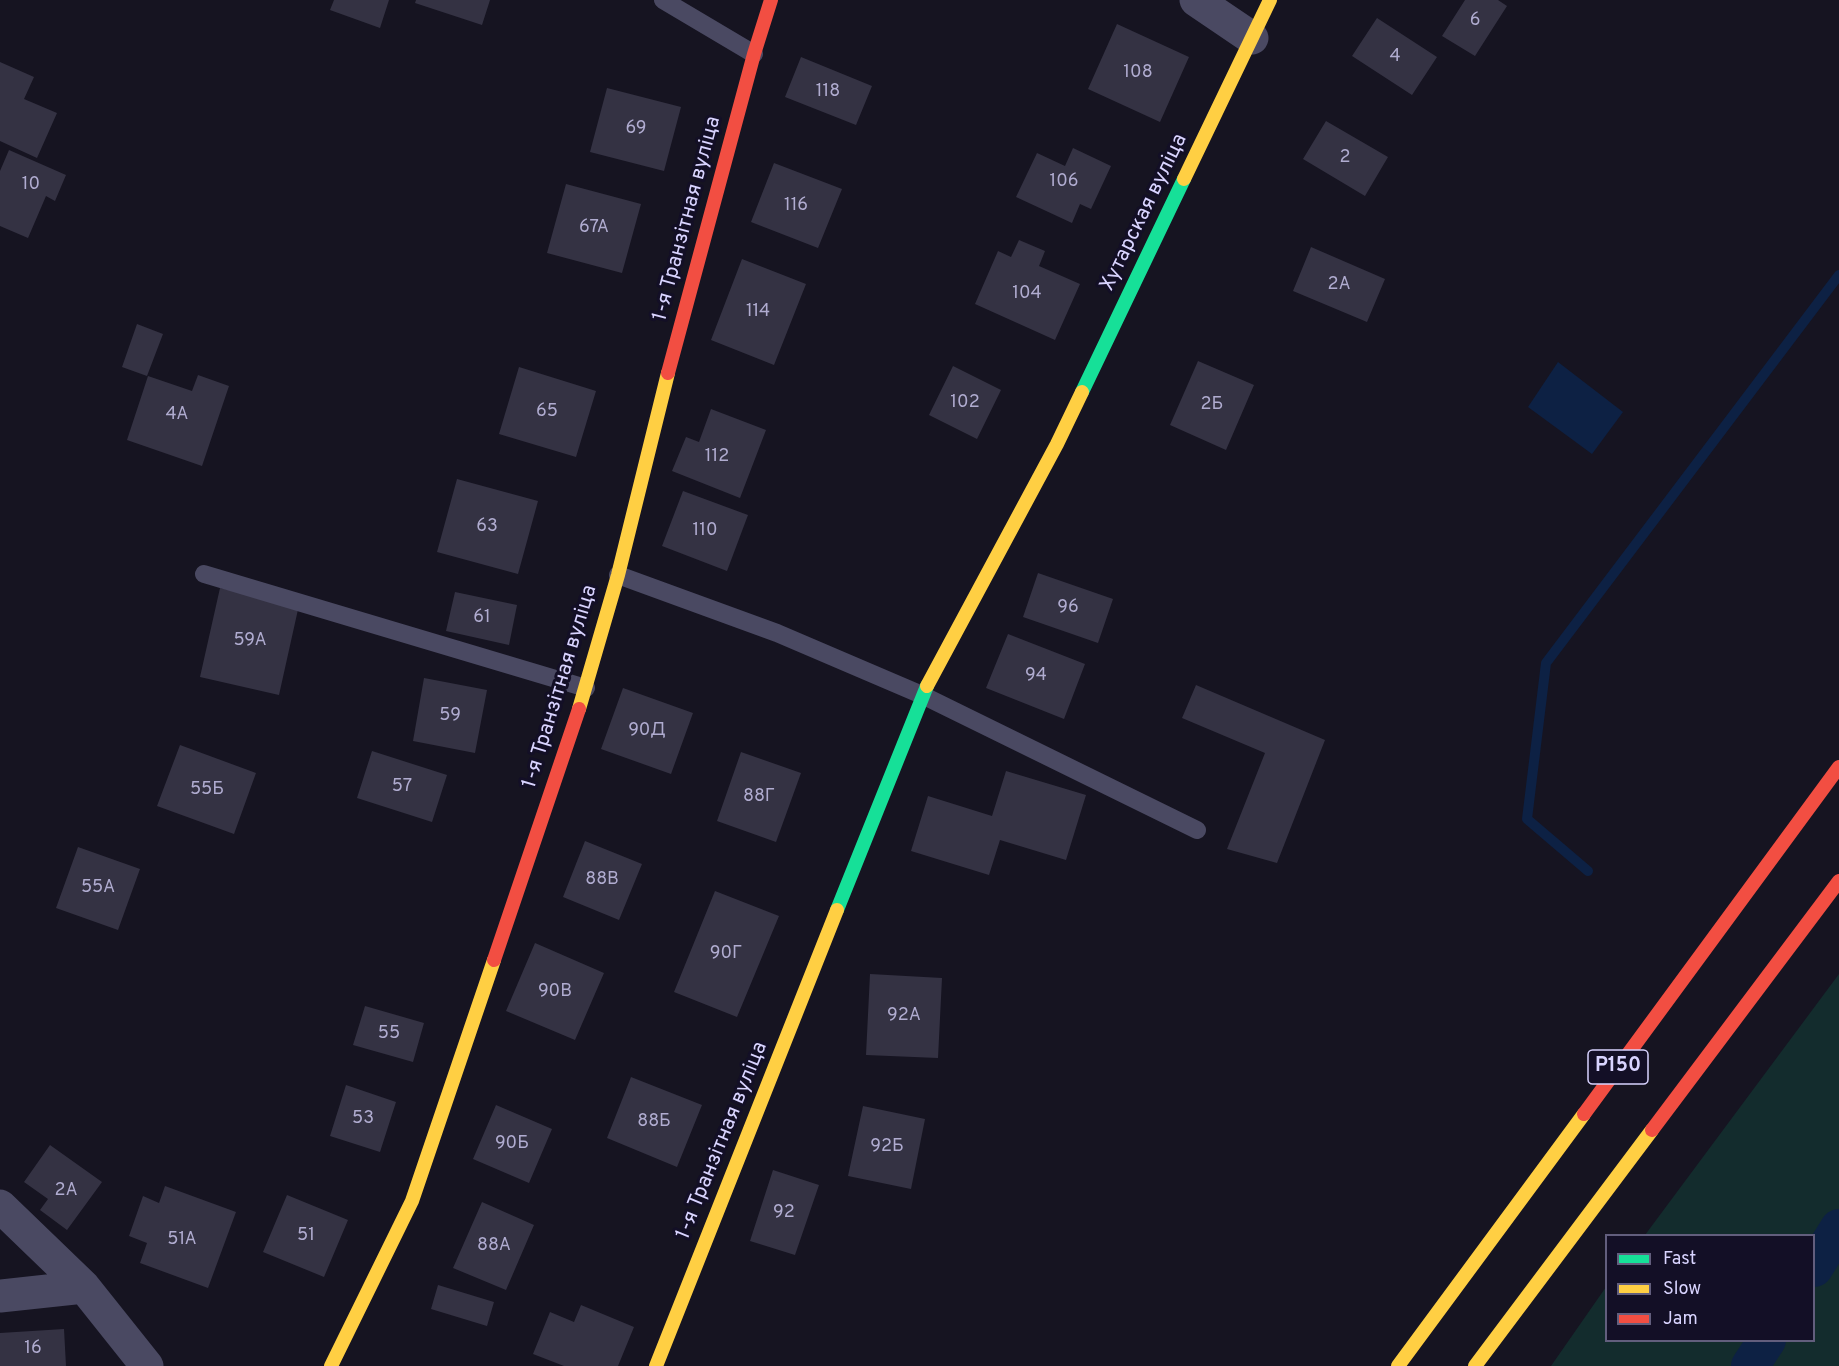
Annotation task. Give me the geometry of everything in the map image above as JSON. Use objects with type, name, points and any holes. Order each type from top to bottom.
[{"type":"street","name":"1-я Транзітная вуліца","points":[[331,1366],[412,1201],[586,688],[618,575],[654,423],[754,54],[771,0]]},
{"type":"street","points":[[1196,0],[1252,38]]},
{"type":"street","name":"Хутарская вуліца","points":[[1057,444],[1270,0]]},
{"type":"street","name":"1-я Транзітная вуліца","points":[[656,1366],[922,695],[1057,444]]},
{"type":"street","name":"Р150","points":[[1398,1366],[1839,767]]},
{"type":"street","name":"Р150","points":[[1475,1366],[1839,881]]},
{"type":"street","points":[[0,1206],[84,1287],[147,1366]]},
{"type":"street","points":[[0,1296],[84,1287]]},
{"type":"lane","points":[[663,0],[754,54]]},
{"type":"lane","points":[[204,574],[586,688]]},
{"type":"lane","points":[[618,575],[777,633],[922,695],[1197,830]]},
{"type":"green space","points":[[1839,974],[1839,1366],[1551,1366],[1605,1288],[1605,1342],[1815,1342],[1815,1234],[1646,1234]]},
{"type":"water","points":[[1558,362],[1623,412],[1592,454],[1528,407]]},
{"type":"building","points":[[334,0],[389,0],[380,28],[330,10]]},
{"type":"building","points":[[416,0],[490,0],[482,25],[415,3]]},
{"type":"building","points":[[1465,0],[1498,0],[1507,6],[1475,56],[1442,36]]},
{"type":"building","points":[[1377,18],[1437,57],[1412,95],[1352,56]]},
{"type":"building","points":[[1117,24],[1189,57],[1160,122],[1088,89]]},
{"type":"building","points":[[801,57],[872,86],[856,125],[785,97]]},
{"type":"building","points":[[0,62],[34,77],[24,99],[57,113],[37,158],[0,141]]},
{"type":"building","points":[[607,88],[681,107],[664,171],[590,152]]},
{"type":"building","points":[[1326,121],[1388,157],[1365,196],[1303,159]]},
{"type":"building","points":[[1073,148],[1111,166],[1091,209],[1080,204],[1072,223],[1016,197],[1037,153],[1065,166]]},
{"type":"building","points":[[9,150],[66,175],[55,201],[46,196],[28,238],[0,226],[0,171]]},
{"type":"building","points":[[774,163],[842,189],[818,248],[751,222]]},
{"type":"building","points":[[566,184],[641,204],[622,273],[547,253]]},
{"type":"building","points":[[1019,240],[1045,251],[1039,266],[1080,284],[1055,340],[975,304],[998,251],[1011,257]]},
{"type":"building","points":[[1311,247],[1385,279],[1367,322],[1293,291]]},
{"type":"building","points":[[742,259],[806,284],[774,365],[711,340]]},
{"type":"building","points":[[137,324],[163,334],[147,376],[122,367]]},
{"type":"building","points":[[1198,361],[1254,385],[1226,450],[1170,425]]},
{"type":"building","points":[[953,366],[1001,390],[977,439],[929,415]]},
{"type":"building","points":[[519,367],[596,391],[576,457],[499,434]]},
{"type":"building","points":[[198,375],[229,386],[202,466],[127,440],[148,376],[192,391]]},
{"type":"building","points":[[711,409],[766,430],[740,498],[672,471],[686,437],[699,442]]},
{"type":"building","points":[[457,479],[538,501],[518,574],[437,552]]},
{"type":"building","points":[[683,491],[748,515],[727,571],[662,546]]},
{"type":"building","points":[[1038,573],[1113,599],[1098,643],[1023,617]]},
{"type":"building","points":[[220,588],[299,605],[279,695],[200,677]]},
{"type":"building","points":[[455,592],[517,605],[509,645],[446,631]]},
{"type":"building","points":[[1008,634],[1085,664],[1064,719],[986,688]]},
{"type":"building","points":[[424,678],[487,690],[475,753],[413,741]]},
{"type":"building","points":[[1196,685],[1325,740],[1277,863],[1227,849],[1265,753],[1182,718]]},
{"type":"building","points":[[623,688],[693,713],[671,774],[601,749]]},
{"type":"building","points":[[180,745],[256,773],[234,834],[157,806]]},
{"type":"building","points":[[372,751],[447,775],[432,822],[357,798]]},
{"type":"building","points":[[741,752],[801,773],[776,842],[717,821]]},
{"type":"building","points":[[1006,771],[1086,795],[1066,860],[1000,840],[989,875],[911,851],[928,796],[992,816]]},
{"type":"building","points":[[585,841],[642,864],[619,920],[563,897]]},
{"type":"building","points":[[78,847],[140,869],[118,930],[56,908]]},
{"type":"building","points":[[715,891],[779,916],[737,1017],[674,992]]},
{"type":"building","points":[[535,943],[604,973],[575,1040],[506,1011]]},
{"type":"building","points":[[870,974],[942,978],[938,1058],[866,1055]]},
{"type":"building","points":[[365,1006],[424,1023],[413,1062],[353,1045]]},
{"type":"building","points":[[631,1077],[702,1105],[677,1167],[607,1138]]},
{"type":"building","points":[[346,1085],[396,1102],[380,1152],[330,1136]]},
{"type":"building","points":[[496,1105],[552,1129],[529,1183],[473,1159]]},
{"type":"building","points":[[863,1106],[925,1119],[911,1189],[848,1176]]},
{"type":"building","points":[[50,1145],[102,1182],[67,1230],[40,1210],[48,1199],[24,1182]]},
{"type":"building","points":[[773,1170],[819,1185],[795,1255],[750,1241]]},
{"type":"building","points":[[165,1186],[236,1212],[208,1288],[140,1263],[147,1243],[129,1236],[143,1196],[159,1203]]},
{"type":"building","points":[[287,1195],[348,1220],[324,1277],[263,1252]]},
{"type":"building","points":[[482,1202],[534,1225],[506,1290],[453,1268]]},
{"type":"building","points":[[438,1285],[494,1302],[487,1326],[431,1309]]},
{"type":"building","points":[[581,1305],[634,1327],[618,1366],[564,1366],[533,1354],[550,1312],[574,1322]]},
{"type":"building","points":[[64,1329],[66,1366],[0,1366],[0,1333]]},
{"type":"waterway","points":[[1588,871],[1527,819],[1546,663],[1839,275]]},
{"type":"waterway","points":[[1815,1266],[1839,1228]]},
{"type":"waterway","points":[[1750,1366],[1766,1342]]},
{"type":"traffic: fast","points":[[1082,392],[1184,179]]},
{"type":"traffic: fast","points":[[837,910],[927,686]]},
{"type":"traffic: slow","points":[[1184,179],[1270,0]]},
{"type":"traffic: slow","points":[[579,709],[618,575],[668,373]]},
{"type":"traffic: slow","points":[[927,686],[1057,444],[1082,392]]},
{"type":"traffic: slow","points":[[656,1366],[837,910]]},
{"type":"traffic: slow","points":[[331,1366],[412,1201],[494,960]]},
{"type":"traffic: slow","points":[[1398,1366],[1584,1114]]},
{"type":"traffic: slow","points":[[1475,1366],[1652,1130]]},
{"type":"traffic: jam","points":[[668,373],[754,54],[771,0]]},
{"type":"traffic: jam","points":[[494,960],[579,709]]},
{"type":"traffic: jam","points":[[1584,1114],[1839,767]]},
{"type":"traffic: jam","points":[[1652,1130],[1839,881]]}]
